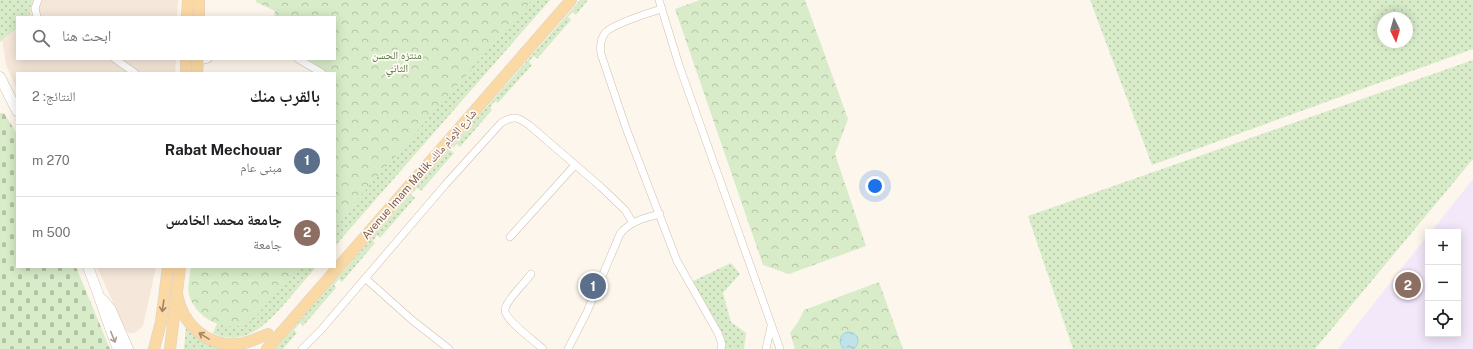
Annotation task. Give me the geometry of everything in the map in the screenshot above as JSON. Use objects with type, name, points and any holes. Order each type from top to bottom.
[{"type":"main road","points":[[187,16],[188,0]]},
{"type":"main road","points":[[199,0],[199,16]]},
{"type":"main road","name":"Avenue Imam Malik شارع الإمام مالك","points":[[336,258],[561,0]]},
{"type":"main road","name":"Avenue Imam Malik شارع الإمام مالك","points":[[267,349],[571,0]]},
{"type":"main road","points":[[186,60],[186,72]]},
{"type":"main road","points":[[197,72],[201,60]]},
{"type":"main road","points":[[154,349],[161,322],[168,268]]},
{"type":"main road","points":[[170,349],[180,268]]},
{"type":"main road","points":[[245,349],[255,344],[268,334],[327,268]]},
{"type":"main road","points":[[177,294],[187,321],[197,331],[209,339],[222,343],[237,344],[249,342],[268,334]]},
{"type":"street","points":[[37,16],[35,8],[38,0]]},
{"type":"street","points":[[659,0],[679,64],[780,349]]},
{"type":"street","points":[[662,9],[612,28],[606,32],[601,40],[600,46],[603,61],[626,128],[677,261],[718,333],[722,344],[721,349]]},
{"type":"street","points":[[116,60],[134,72]]},
{"type":"street","points":[[300,60],[320,72]]},
{"type":"street","points":[[0,77],[16,109]]},
{"type":"street","points":[[302,349],[321,330],[500,123],[507,118],[521,119],[625,210],[633,223]]},
{"type":"street","points":[[510,237],[575,165]]},
{"type":"street","points":[[568,349],[590,306],[617,240],[624,229],[640,219],[660,214]]},
{"type":"street","points":[[88,268],[118,349]]},
{"type":"street","points":[[531,274],[509,301],[505,313],[510,320],[543,349]]},
{"type":"street","points":[[365,278],[412,320],[449,349]]},
{"type":"street","points":[[100,297],[111,310],[128,349]]},
{"type":"street","points":[[766,349],[772,326]]},
{"type":"shaded area","points":[[33,0],[178,0],[177,16],[28,16],[30,14],[30,8]]},
{"type":"shaded area","points":[[16,28],[16,60],[176,60],[175,72],[16,72],[16,87],[6,65],[2,39]]},
{"type":"shaded area","points":[[1473,179],[1473,349],[1338,349],[1425,239],[1425,337],[1461,337],[1461,229],[1433,229]]},
{"type":"shaded area","points":[[97,268],[156,268],[143,326],[134,333],[129,333],[125,329]]},
{"type":"green space","points":[[0,0],[33,0],[30,8],[30,14],[28,16],[16,16],[16,28],[0,42]]},
{"type":"green space","name":"منتزه الحسن الثاني","points":[[256,0],[532,0],[336,224],[336,72],[326,72],[308,60],[336,60],[336,16],[274,16],[275,11],[256,2]]},
{"type":"green space","points":[[457,0],[550,0],[336,245],[336,154],[427,120],[431,115]]},
{"type":"green space","points":[[580,0],[588,0],[576,15],[573,12],[568,17],[571,20],[537,59],[534,56],[529,62],[532,65],[498,103],[495,101],[490,107],[492,110],[460,147],[457,144],[451,150],[454,153],[421,191],[417,188],[411,194],[415,198],[380,238],[377,235],[373,241],[375,243],[342,282],[339,279],[334,285],[336,288],[303,326],[300,323],[294,330],[297,333],[283,349],[275,349]]},
{"type":"green space","points":[[700,0],[805,0],[848,119],[835,154],[866,246],[789,274],[763,265],[675,9]]},
{"type":"green space","points":[[1090,0],[1473,0],[1473,49],[1152,165]]},
{"type":"green space","points":[[1473,60],[1473,159],[1315,349],[1073,349],[1028,216]]},
{"type":"green space","points":[[0,113],[4,113],[16,132],[16,268],[76,268],[110,349],[0,349]]},
{"type":"green space","points":[[731,263],[740,274],[723,293],[731,322],[746,333],[744,349],[723,349],[693,281]]},
{"type":"green space","points":[[191,268],[297,268],[254,319],[245,324],[236,326],[226,326],[216,323],[199,312],[189,295],[188,285]]},
{"type":"green space","points":[[283,268],[315,268],[272,317],[255,331],[236,338],[225,337],[213,333],[218,321]]},
{"type":"green space","points":[[879,282],[903,349],[795,349],[790,333],[804,310]]},
{"type":"green space","points":[[186,327],[201,340],[223,349],[184,349]]},
{"type":"water","points":[[849,332],[855,335],[858,341],[855,347],[849,350],[843,347],[840,341],[843,335]]},
{"type":"place","name":"جامعة محمد الخامس","points":[[1408,285]]},
{"type":"place","name":"Rabat Mechouar","points":[[593,286]]}]
